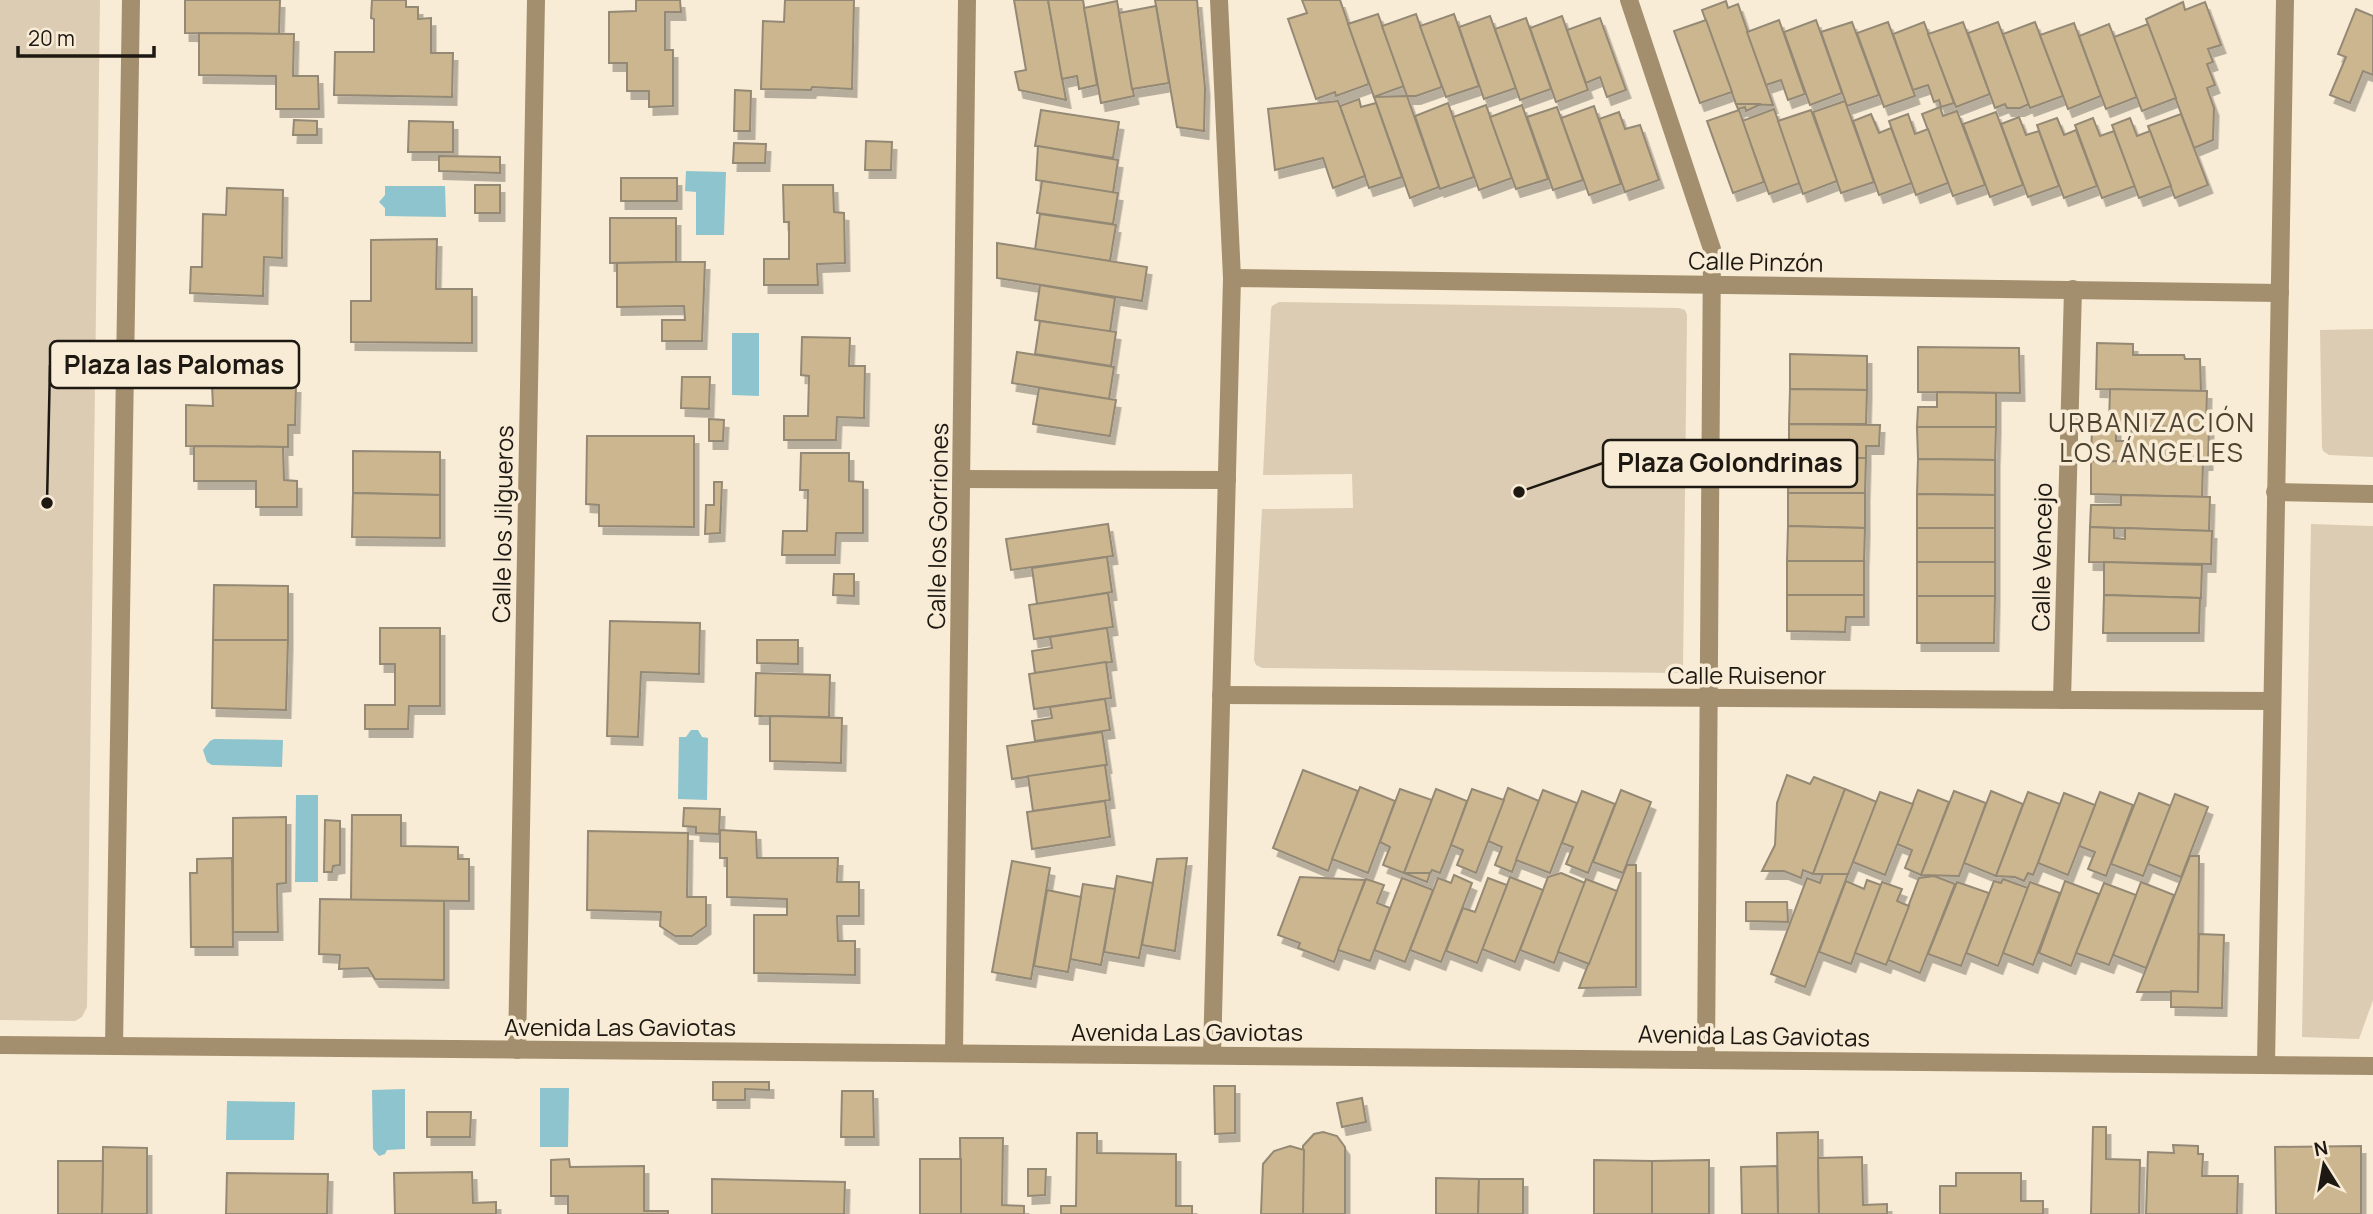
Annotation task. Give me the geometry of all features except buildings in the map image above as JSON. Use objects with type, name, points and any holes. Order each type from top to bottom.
[{"type":"street","points":[[114,1046],[131,0]]},
{"type":"street","name":"Calle los Jilgueros","points":[[517,1050],[536,0]]},
{"type":"street","name":"Calle los Gorriones","points":[[954,1053],[967,0]]},
{"type":"street","points":[[1212,1055],[1232,278],[1219,0]]},
{"type":"street","points":[[1629,0],[1712,249],[1706,1059]]},
{"type":"street","points":[[2266,1065],[2285,0]]},
{"type":"street","name":"Calle Pinzón","points":[[1232,278],[2280,293]]},
{"type":"street","name":"Calle Vencejo","points":[[2062,700],[2073,289]]},
{"type":"street","points":[[962,479],[1227,480]]},
{"type":"street","points":[[2276,492],[2373,494]]},
{"type":"street","name":"Calle Ruisenor","points":[[1221,695],[2272,701]]},
{"type":"street","name":"Avenida Las Gaviotas","points":[[0,1045],[2373,1066]]},
{"type":"shaded area","points":[[0,0],[100,0],[87,1007],[82,1017],[75,1021],[0,1020]]},
{"type":"shaded area","points":[[1279,302],[1685,310],[1683,671],[1262,668],[1256,665],[1254,660],[1262,509],[1353,508],[1352,474],[1263,475],[1271,309]]},
{"type":"shaded area","points":[[2373,329],[2373,457],[2329,455],[2322,447],[2320,330]]},
{"type":"shaded area","points":[[2311,524],[2373,526],[2373,1000],[2359,1039],[2302,1037]]},
{"type":"water","points":[[686,171],[726,172],[724,235],[696,235],[696,192],[685,191]]},
{"type":"water","points":[[385,186],[445,186],[446,217],[385,216],[385,208],[379,202],[385,195]]},
{"type":"water","points":[[732,333],[759,333],[759,396],[732,395]]},
{"type":"water","points":[[691,730],[698,730],[702,737],[708,738],[707,800],[678,799],[679,737],[686,737]]},
{"type":"water","points":[[214,739],[283,740],[282,767],[212,765],[207,762],[203,750]]},
{"type":"water","points":[[296,795],[318,795],[318,882],[295,882]]},
{"type":"water","points":[[540,1088],[569,1088],[568,1147],[540,1147]]},
{"type":"water","points":[[405,1089],[405,1149],[387,1150],[379,1156],[373,1149],[372,1090]]},
{"type":"water","points":[[227,1101],[295,1102],[294,1140],[226,1140]]},
{"type":"place","name":"Plaza Golondrinas","points":[[1519,492]]},
{"type":"place","name":"Plaza las Palomas","points":[[47,503]]},
{"type":"district","name":"URBANIZACIÓN LOS ÁNGELES","points":[[2152,436]]}]
